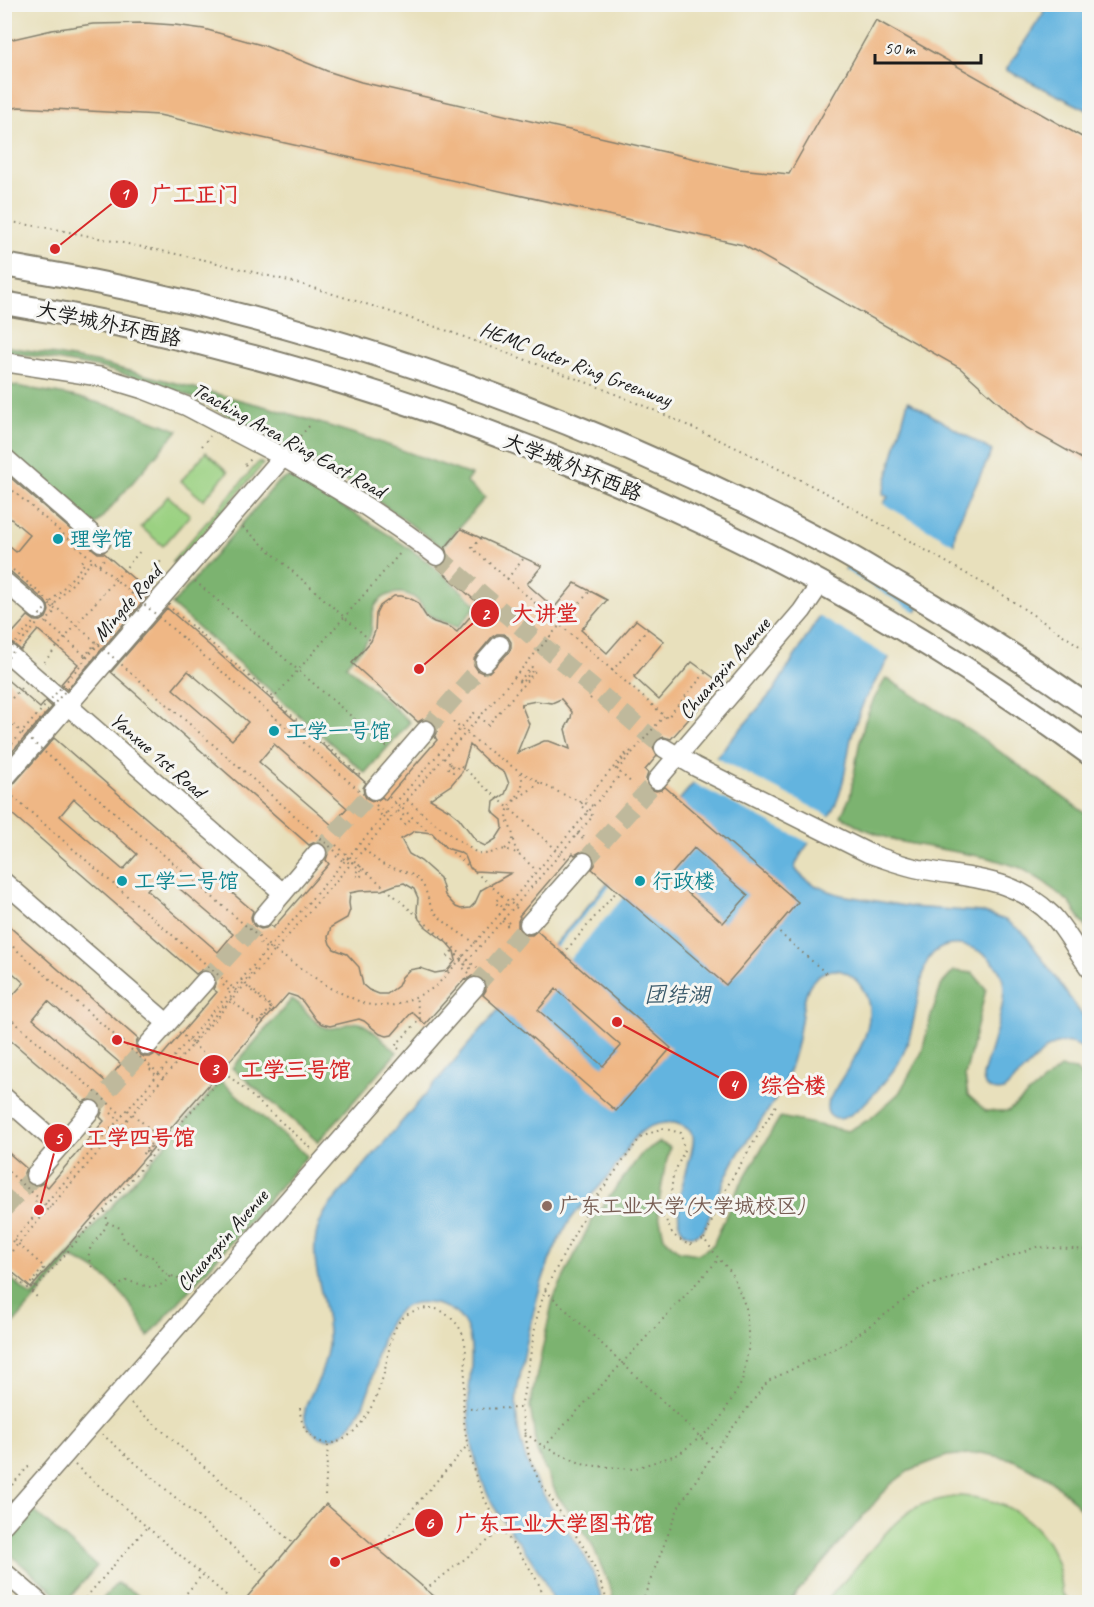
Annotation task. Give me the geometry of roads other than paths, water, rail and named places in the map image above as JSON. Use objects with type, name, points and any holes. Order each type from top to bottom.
[{"type":"main road","name":"大学城外环西路","points":[[4,265],[140,291],[319,336],[461,382],[562,420],[664,464],[835,548],[981,634],[1089,708]]},
{"type":"main road","name":"大学城外环西路","points":[[4,303],[133,328],[318,375],[448,417],[548,455],[649,498],[821,583],[960,666],[1089,754]]},
{"type":"main road","points":[[756,550],[748,541],[750,522],[761,515],[773,517]]},
{"type":"lane","name":"Teaching Area Ring East Road","points":[[4,362],[102,377],[186,406],[237,432],[286,453],[437,556]]},
{"type":"lane","name":"Mingde Road","points":[[4,779],[286,453]]},
{"type":"lane","points":[[4,457],[101,542]]},
{"type":"lane","points":[[4,581],[46,610]]},
{"type":"lane","name":"Chuangxin Avenue","points":[[657,780],[802,611],[821,583]]},
{"type":"lane","points":[[485,662],[500,645]]},
{"type":"lane","name":"Yanxue 1st Road","points":[[4,650],[283,893]]},
{"type":"lane","points":[[373,787],[426,730]]},
{"type":"lane","points":[[677,756],[868,853],[923,870],[988,880],[1014,888],[1035,901],[1054,918],[1089,969]]},
{"type":"lane","points":[[262,918],[317,853]]},
{"type":"lane","points":[[519,923],[576,861]]},
{"type":"lane","points":[[4,882],[171,1026]]},
{"type":"lane","name":"Chuangxin Avenue","points":[[4,1524],[472,977]]},
{"type":"lane","points":[[147,1046],[171,1026],[205,981]]},
{"type":"lane","points":[[4,1097],[60,1146]]},
{"type":"lane","points":[[34,1175],[91,1110]]},
{"type":"lane","points":[[4,1572],[39,1602]]},
{"type":"water","points":[[1045,5],[1089,5],[1089,111],[1006,70],[1043,14]]},
{"type":"water","name":"团结湖","points":[[908,401],[992,451],[956,527],[953,549],[865,699],[852,734],[843,781],[835,806],[797,861],[795,868],[809,882],[841,895],[911,907],[981,912],[1005,920],[1024,933],[1089,1023],[1089,1053],[1073,1044],[1058,1044],[1046,1049],[1004,1090],[995,1091],[986,1086],[983,1075],[1003,1001],[1003,981],[998,969],[980,952],[956,945],[944,947],[934,953],[926,964],[909,1039],[899,1062],[888,1078],[859,1109],[839,1119],[829,1115],[827,1105],[863,1040],[869,1016],[868,1004],[859,983],[841,971],[831,970],[821,974],[811,983],[805,998],[789,1071],[772,1104],[737,1156],[705,1227],[698,1234],[686,1234],[679,1219],[679,1199],[692,1148],[692,1134],[683,1126],[671,1123],[651,1126],[639,1134],[611,1173],[574,1215],[558,1241],[535,1304],[517,1392],[518,1427],[527,1461],[536,1482],[591,1568],[602,1602],[553,1602],[534,1563],[496,1510],[480,1475],[472,1447],[469,1421],[471,1349],[465,1324],[457,1314],[445,1307],[428,1303],[413,1304],[401,1309],[392,1319],[386,1331],[361,1410],[345,1432],[335,1437],[324,1438],[316,1435],[308,1426],[305,1419],[306,1404],[320,1376],[328,1345],[328,1327],[315,1256],[315,1239],[320,1222],[330,1205],[774,690],[816,622],[877,512],[888,497],[883,494]]},
{"type":"tunnel","points":[[437,556],[664,748]]},
{"type":"tunnel","points":[[426,730],[485,662]]},
{"type":"tunnel","points":[[584,862],[657,780]]},
{"type":"tunnel","points":[[317,853],[374,790]]},
{"type":"tunnel","points":[[205,981],[262,918]]},
{"type":"tunnel","points":[[475,987],[529,924]]},
{"type":"tunnel","points":[[91,1110],[147,1046]]},
{"type":"tunnel","points":[[4,1209],[35,1175]]},
{"type":"place","name":"广工正门","points":[[55,249]]},
{"type":"place","name":"理学馆","points":[[58,539]]},
{"type":"place","name":"大讲堂","points":[[419,669]]},
{"type":"place","name":"工学一号馆","points":[[274,731]]},
{"type":"place","name":"工学二号馆","points":[[122,881]]},
{"type":"place","name":"行政楼","points":[[640,881]]},
{"type":"place","name":"综合楼","points":[[617,1022]]},
{"type":"place","name":"工学三号馆","points":[[117,1040]]},
{"type":"place","name":"广东工业大学(大学城校区)","points":[[547,1206]]},
{"type":"place","name":"工学四号馆","points":[[39,1210]]},
{"type":"place","name":"广东工业大学图书馆","points":[[335,1562]]}]
